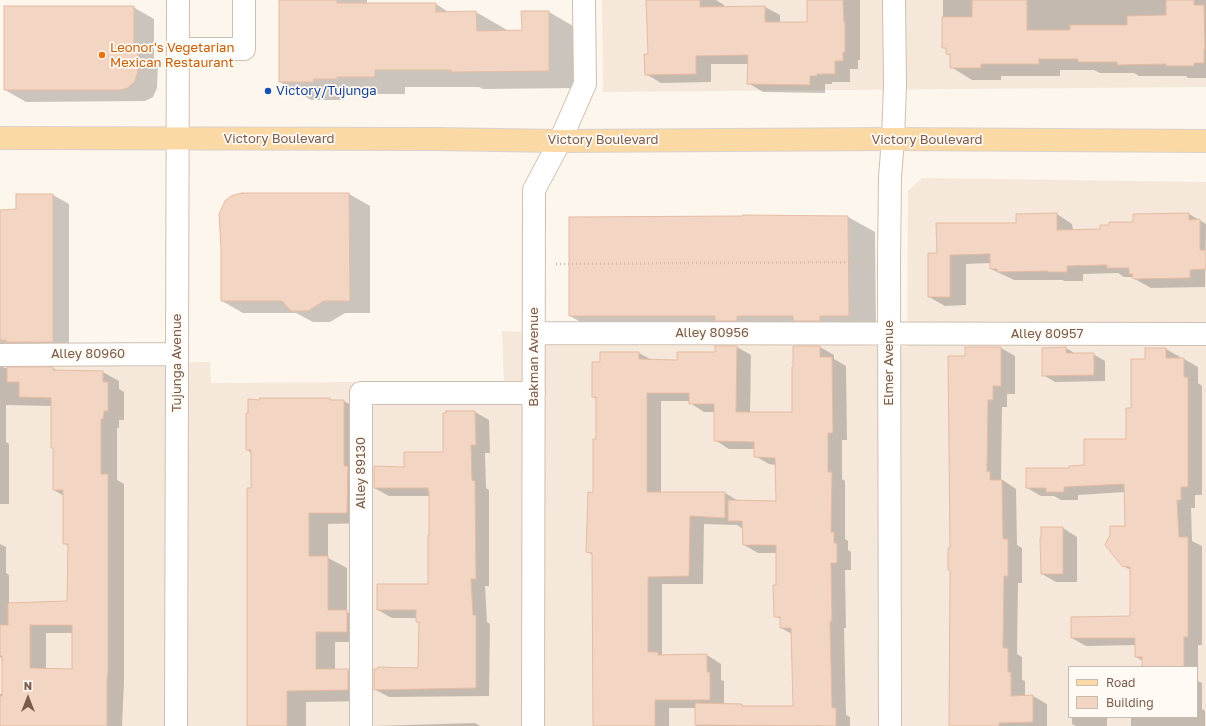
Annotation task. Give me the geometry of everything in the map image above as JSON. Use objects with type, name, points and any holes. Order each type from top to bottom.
[{"type":"main road","name":"Victory Boulevard","points":[[0,138],[434,139],[560,141],[1206,141]]},
{"type":"street","name":"Tujunga Avenue","points":[[176,726],[178,0]]},
{"type":"street","points":[[178,49],[244,49],[244,0]]},
{"type":"street","name":"Bakman Avenue","points":[[533,726],[534,190],[560,141],[585,84],[584,0]]},
{"type":"street","name":"Elmer Avenue","points":[[890,726],[889,262],[890,177],[895,85],[894,0]]},
{"type":"street","name":"Alley 80956","points":[[534,333],[889,333]]},
{"type":"street","name":"Alley 80957","points":[[889,333],[1206,334]]},
{"type":"street","name":"Alley 80960","points":[[0,355],[177,354]]},
{"type":"street","name":"Alley 89130","points":[[361,726],[360,393],[534,393]]},
{"type":"path","points":[[534,264],[889,262]]},
{"type":"shaded area","points":[[602,0],[1206,0],[1206,87],[603,92]]},
{"type":"shaded area","points":[[922,178],[1206,182],[1206,726],[0,726],[0,364],[210,362],[211,383],[504,381],[502,331],[907,347],[908,191]]},
{"type":"building","points":[[279,0],[337,0],[337,3],[436,3],[436,12],[476,11],[477,31],[522,30],[521,11],[549,11],[549,71],[451,72],[451,70],[375,70],[375,77],[337,77],[337,79],[314,79],[314,82],[279,82]]},
{"type":"building","points":[[646,0],[700,0],[700,7],[765,6],[765,22],[807,22],[807,0],[843,0],[845,52],[843,52],[843,61],[835,61],[835,74],[817,74],[817,76],[810,76],[810,85],[747,84],[748,55],[696,56],[696,74],[645,75],[644,54],[648,54]]},
{"type":"building","points":[[972,0],[1027,0],[1027,30],[1070,30],[1070,25],[1127,25],[1127,16],[1166,15],[1166,0],[1194,0],[1194,5],[1204,5],[1204,63],[1194,63],[1194,66],[1166,66],[1166,64],[1117,65],[1117,62],[1078,62],[1078,59],[1039,59],[1039,64],[981,64],[981,68],[950,68],[950,54],[946,54],[946,48],[942,48],[942,17],[972,17]]},
{"type":"building","points":[[4,6],[134,6],[134,49],[138,49],[138,71],[135,81],[128,88],[120,90],[4,90]]},
{"type":"building","points":[[242,193],[349,193],[350,301],[324,301],[308,311],[291,311],[282,301],[221,301],[219,214],[225,201],[231,196]]},
{"type":"building","points":[[16,194],[53,194],[53,342],[6,342],[6,340],[0,340],[0,210],[16,209]]},
{"type":"building","points":[[1057,213],[1057,230],[1100,229],[1100,225],[1109,225],[1109,222],[1133,222],[1133,214],[1189,213],[1189,220],[1200,219],[1200,250],[1206,250],[1206,269],[1190,270],[1190,278],[1134,279],[1132,278],[1133,274],[1129,274],[1129,268],[1107,268],[1107,265],[1067,266],[1067,272],[997,272],[997,269],[990,269],[990,254],[950,255],[950,297],[928,297],[928,253],[937,253],[936,223],[1016,223],[1016,214]]},
{"type":"building","points":[[743,215],[848,216],[849,316],[820,316],[820,321],[793,321],[793,316],[737,316],[737,321],[715,321],[715,316],[569,316],[569,217]]},
{"type":"building","points":[[715,346],[737,346],[736,412],[792,412],[793,346],[820,346],[820,357],[832,357],[833,433],[828,433],[828,472],[832,472],[831,532],[834,532],[834,543],[837,543],[837,563],[831,563],[832,621],[830,621],[832,708],[836,708],[836,726],[695,725],[695,703],[742,704],[742,706],[793,706],[791,628],[780,628],[780,617],[774,617],[773,585],[776,585],[776,545],[743,545],[742,521],[728,521],[728,500],[776,501],[775,458],[754,457],[754,442],[714,441],[714,404],[689,404],[689,393],[647,393],[647,492],[725,492],[725,518],[690,516],[689,576],[648,577],[648,652],[658,652],[658,655],[707,654],[707,672],[710,672],[710,700],[655,700],[655,726],[593,726],[592,553],[586,552],[588,492],[593,493],[593,439],[596,439],[596,397],[592,397],[592,362],[600,362],[600,352],[639,352],[639,359],[677,360],[677,352],[715,352]]},
{"type":"building","points":[[965,347],[1001,347],[1001,386],[993,386],[993,400],[988,400],[987,472],[990,471],[990,480],[1002,480],[1003,539],[1008,539],[1008,576],[1004,576],[1003,648],[1008,648],[1008,672],[1011,672],[1011,696],[1033,695],[1033,722],[999,723],[999,726],[949,726],[950,570],[948,570],[948,548],[950,548],[948,356],[965,356]]},
{"type":"building","points":[[1066,347],[1066,353],[1094,353],[1094,375],[1042,376],[1042,348]]},
{"type":"building","points":[[1145,348],[1166,348],[1166,358],[1184,358],[1184,377],[1188,377],[1188,487],[1181,487],[1181,500],[1177,500],[1179,537],[1188,537],[1188,637],[1184,637],[1184,666],[1142,666],[1142,657],[1135,657],[1135,638],[1071,638],[1071,617],[1130,616],[1130,567],[1122,566],[1105,545],[1110,535],[1110,526],[1125,526],[1124,484],[1064,487],[1064,492],[1046,492],[1046,488],[1026,488],[1026,468],[1069,468],[1069,466],[1084,465],[1084,439],[1126,439],[1126,408],[1131,408],[1131,359],[1145,359]]},
{"type":"building","points":[[7,367],[53,367],[53,370],[103,371],[103,382],[108,382],[108,411],[104,411],[103,419],[101,419],[101,474],[108,474],[107,726],[0,726],[2,656],[0,655],[0,625],[8,625],[8,603],[67,601],[68,544],[63,544],[63,490],[53,490],[51,398],[19,397],[19,382],[7,382]],"holes":[[[30,625],[72,625],[72,669],[30,668]]]},
{"type":"building","points":[[260,398],[330,398],[330,400],[344,400],[344,466],[348,466],[347,513],[309,513],[309,556],[328,556],[328,610],[347,610],[347,632],[316,632],[316,669],[348,669],[348,690],[287,691],[287,726],[247,726],[247,488],[251,488],[251,450],[246,450],[246,413],[248,413],[248,399],[260,400]]},
{"type":"building","points":[[446,411],[475,411],[476,445],[471,445],[472,480],[475,481],[476,579],[471,579],[473,615],[476,615],[476,688],[374,690],[374,669],[377,669],[378,667],[418,668],[419,622],[416,622],[416,610],[377,610],[377,584],[428,584],[429,491],[428,488],[374,488],[374,466],[404,467],[404,452],[443,452],[443,413],[446,413]]},
{"type":"building","points":[[1041,527],[1063,527],[1063,574],[1041,574]]},
{"type":"place","name":"Leonor's Vegetarian Mexican Restaurant","points":[[102,55]]},
{"type":"place","name":"Victory/Tujunga","points":[[268,91]]}]
